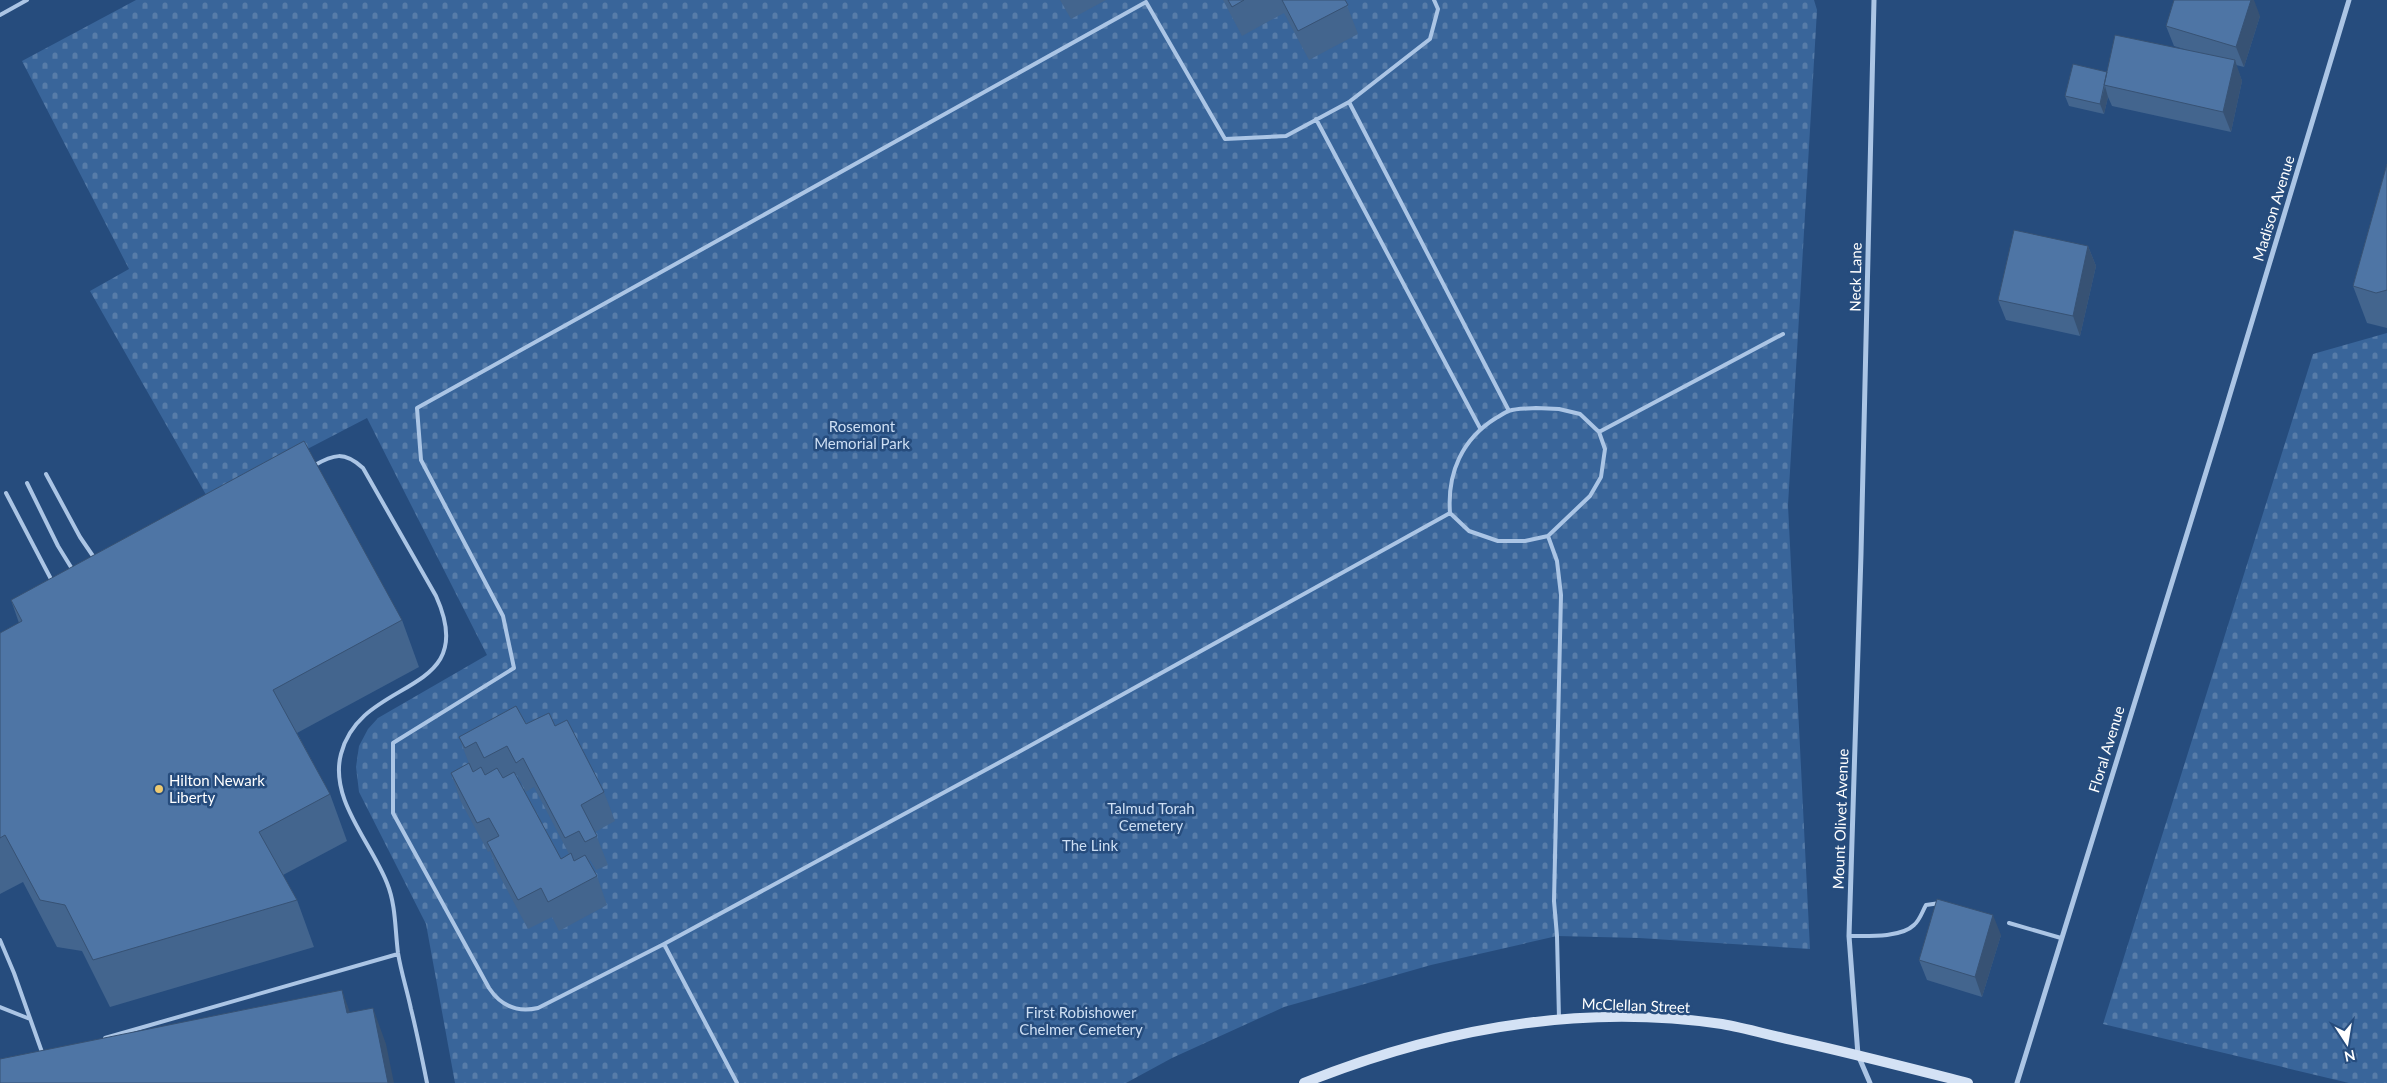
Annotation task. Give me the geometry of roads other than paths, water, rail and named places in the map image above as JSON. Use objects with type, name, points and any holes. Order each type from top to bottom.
[{"type":"main road","name":"McClellan Street","points":[[1304,1083],[1350,1065],[1453,1035],[1559,1018],[1609,1016],[1723,1024],[1968,1083]]},
{"type":"street","name":"Neck Lane","points":[[1861,554],[1874,0]]},
{"type":"street","name":"Madison Avenue","points":[[2221,424],[2349,0]]},
{"type":"street","name":"Floral Avenue","points":[[2016,1083],[2221,424]]},
{"type":"street","name":"Mount Olivet Avenue","points":[[1861,554],[1849,936],[1858,1055],[1870,1083]]},
{"type":"lane","points":[[0,15],[27,0]]},
{"type":"lane","points":[[1434,0],[1438,9],[1430,39],[1349,102],[1286,136],[1225,139],[1146,2],[417,408],[421,460],[503,616],[514,668],[393,743],[394,813],[488,988],[497,1000],[507,1006],[527,1011],[538,1008],[664,944],[1015,754],[1450,513]]},
{"type":"lane","points":[[1349,102],[1509,411]]},
{"type":"lane","points":[[1316,119],[1480,428]]},
{"type":"lane","points":[[1599,432],[1783,334]]},
{"type":"lane","points":[[1536,408],[1560,409],[1580,414],[1599,432],[1605,449],[1601,477],[1590,496],[1548,536],[1524,540],[1498,541],[1469,531],[1450,513],[1449,497],[1456,466],[1465,447],[1480,428],[1509,411],[1536,408]]},
{"type":"lane","points":[[308,468],[326,458],[339,455],[353,459],[363,468],[444,613],[447,630],[446,646],[438,664],[424,678],[367,711],[355,722],[345,739],[337,773],[354,818],[387,882],[393,903],[398,954],[427,1083]]},
{"type":"lane","points":[[46,474],[80,537],[99,564]]},
{"type":"lane","points":[[27,483],[58,546],[76,576]]},
{"type":"lane","points":[[6,493],[56,588]]},
{"type":"lane","points":[[1548,536],[1557,561],[1561,595],[1554,901],[1557,936],[1559,1018]]},
{"type":"lane","points":[[1849,936],[1870,936],[1903,932],[1912,928],[1919,920],[1926,905],[1948,905]]},
{"type":"lane","points":[[2009,923],[2061,938]]},
{"type":"lane","points":[[0,940],[44,1056]]},
{"type":"lane","points":[[664,944],[737,1083]]},
{"type":"lane","points":[[101,1039],[398,954]]},
{"type":"lane","points":[[0,1007],[31,1020]]},
{"type":"lane","points":[[35,1058],[53,1053]]},
{"type":"place","name":"Hilton Newark Liberty","points":[[159,789]]},
{"type":"park label","name":"Rosemont Memorial Park","points":[[862,434]]},
{"type":"park label","name":"Talmud Torah Cemetery","points":[[1151,816]]},
{"type":"park label","name":"The Link","points":[[1090,845]]},
{"type":"park label","name":"First Robishower Chelmer Cemetery","points":[[1081,1020]]}]
